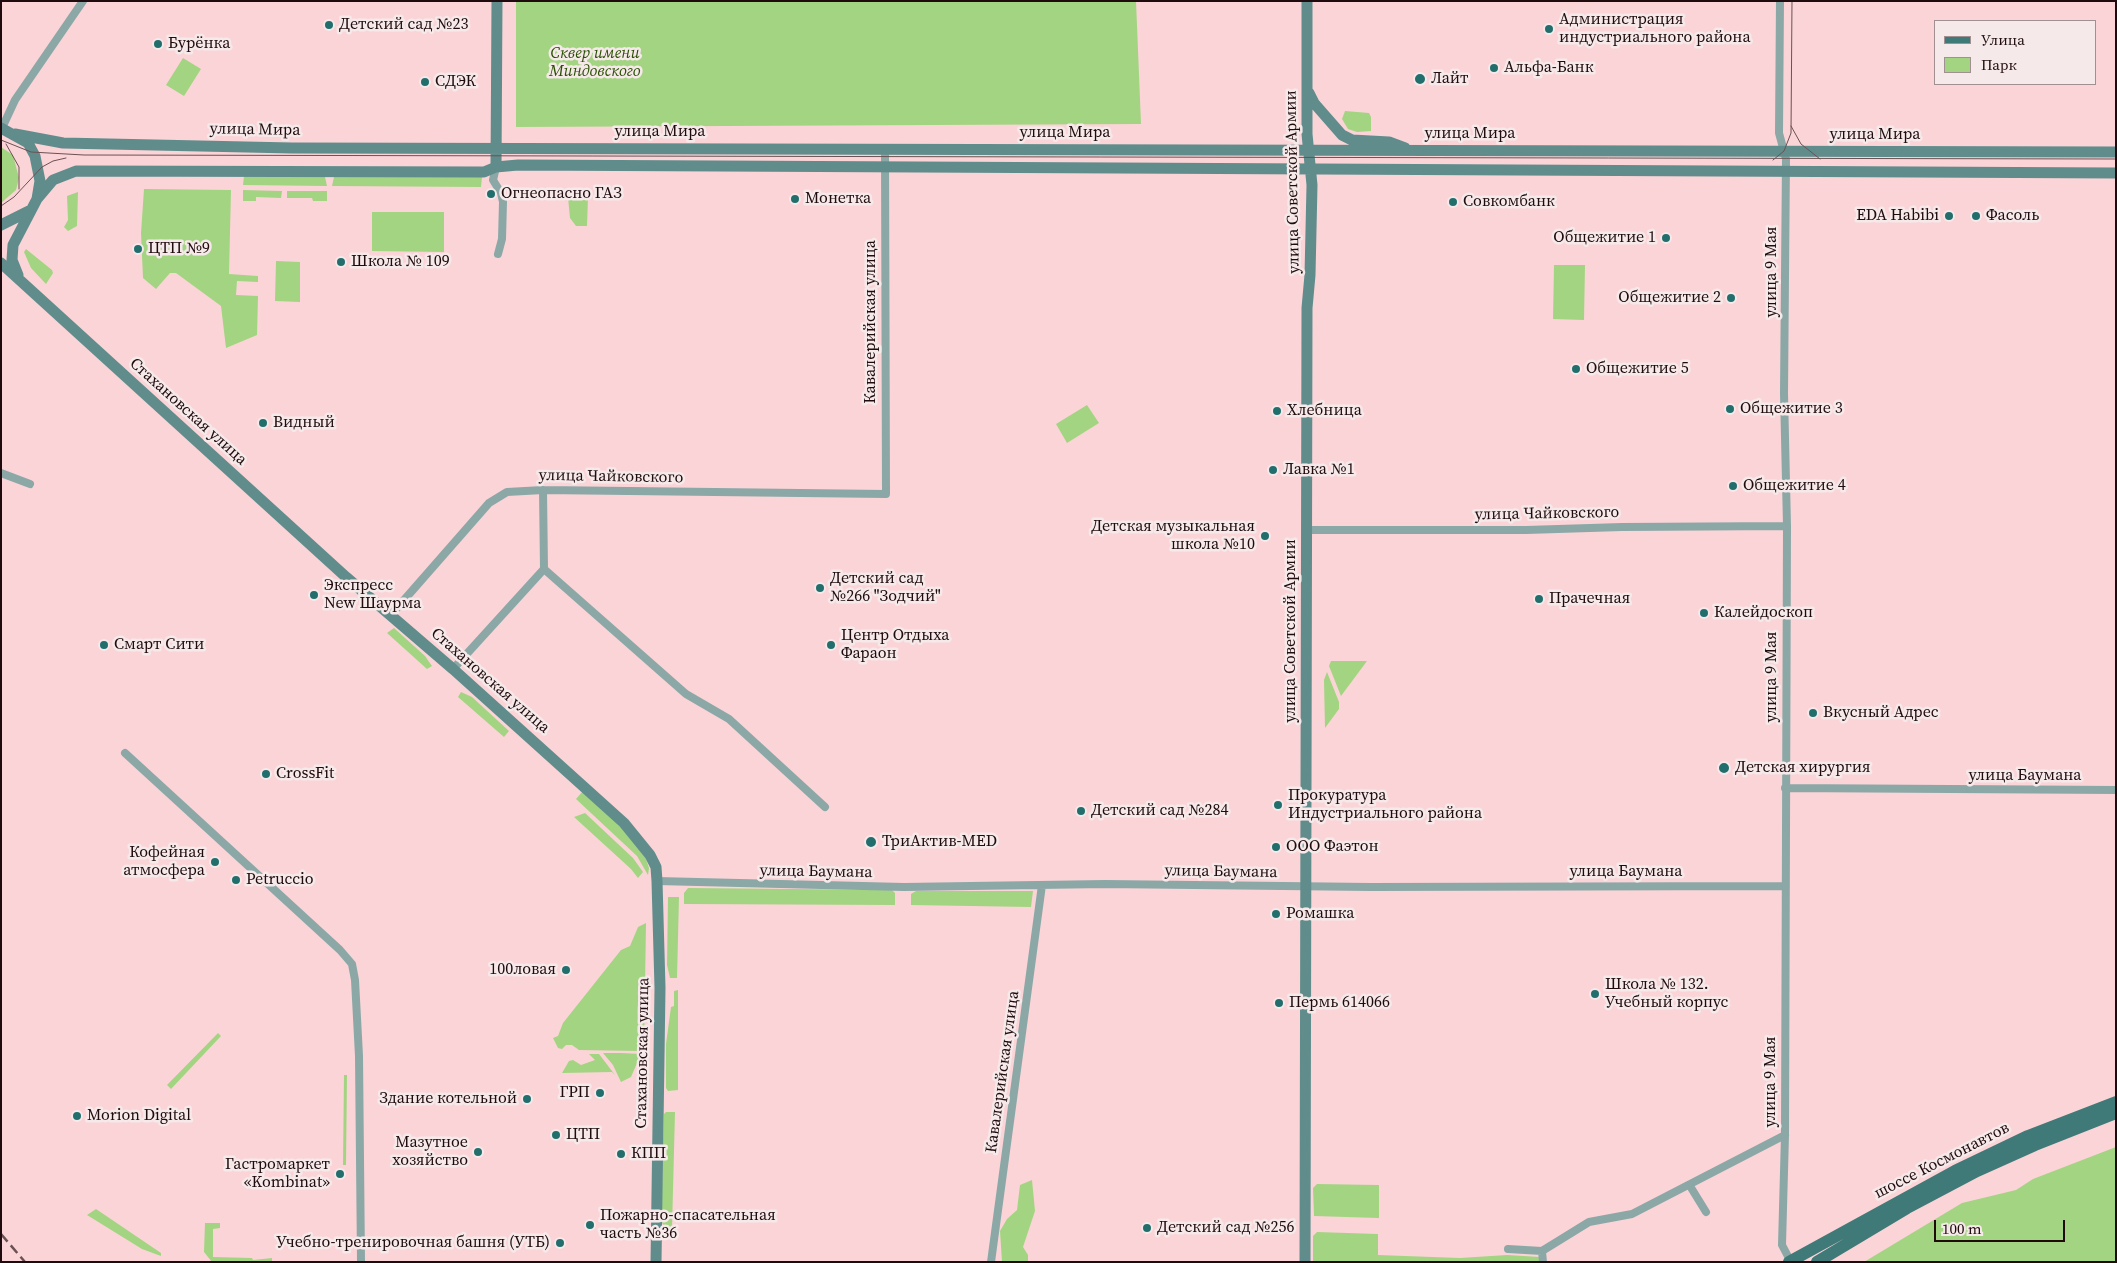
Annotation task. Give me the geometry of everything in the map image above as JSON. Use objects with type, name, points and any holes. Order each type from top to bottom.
[{"type":"main road","points":[[496,167],[497,1]]},
{"type":"main road","name":"улица Советской Армии","points":[[1305,1262],[1307,308],[1310,275],[1312,185],[1308,150],[1307,1]]},
{"type":"main road","points":[[1308,92],[1314,103],[1338,130],[1352,140],[1389,142],[1411,150]]},
{"type":"main road","points":[[2,128],[25,140],[34,152],[40,181],[37,198]]},
{"type":"main road","name":"улица Мира","points":[[15,134],[63,143],[292,148],[2116,152]]},
{"type":"main road","name":"улица Мира","points":[[25,285],[15,271],[12,255],[14,241],[37,198],[53,180],[76,171],[484,172],[496,167],[885,166],[2116,173]]},
{"type":"main road","points":[[1,224],[29,211]]},
{"type":"main road","name":"Стахановская улица","points":[[1,263],[390,616],[453,668],[634,834],[650,855],[656,867],[658,881],[660,988],[656,1262]]},
{"type":"main road","name":"шоссе Космонавтов","points":[[1790,1261],[1979,1159],[2028,1136],[2116,1102]]},
{"type":"main road","name":"шоссе Космонавтов","points":[[1817,1262],[1907,1208],[1977,1171],[2035,1144],[2116,1114]]},
{"type":"street","points":[[2,128],[15,100],[83,1]]},
{"type":"street","name":"улица 9 Мая","points":[[1780,1],[1779,133],[1784,151],[1786,172],[1784,393],[1787,526],[1782,1245],[1790,1261]]},
{"type":"street","name":"Кавалерийская улица","points":[[885,149],[886,494]]},
{"type":"street","points":[[496,167],[493,180],[501,193],[503,202],[502,239],[498,254]]},
{"type":"street","points":[[1,473],[30,484]]},
{"type":"street","points":[[453,668],[544,569],[543,490]]},
{"type":"street","name":"улица Чайковского","points":[[390,616],[493,500],[507,492],[543,490],[886,494]]},
{"type":"street","name":"улица Чайковского","points":[[1307,530],[1526,530],[1622,527],[1787,526]]},
{"type":"street","points":[[544,569],[686,694],[729,719],[825,807]]},
{"type":"street","points":[[125,753],[340,950],[352,964],[360,1056],[361,1262]]},
{"type":"street","name":"улица Баумана","points":[[1785,788],[2116,790]]},
{"type":"street","name":"улица Баумана","points":[[658,881],[904,887],[1042,885],[1785,886]]},
{"type":"street","name":"Кавалерийская улица","points":[[991,1262],[1042,885]]},
{"type":"street","points":[[1508,1249],[1542,1251],[1589,1222],[1632,1214],[1690,1186],[1784,1134]]},
{"type":"street","points":[[1690,1186],[1706,1212]]},
{"type":"street","points":[[1542,1251],[1544,1262]]},
{"type":"green space","name":"Сквер имени Миндовского","points":[[516,1],[1136,1],[1141,124],[516,127]]},
{"type":"green space","points":[[183,58],[201,69],[184,96],[166,85]]},
{"type":"green space","points":[[1345,111],[1369,113],[1371,117],[1371,131],[1357,132],[1348,129],[1342,119]]},
{"type":"green space","points":[[1,147],[13,155],[19,178],[16,190],[1,203]]},
{"type":"green space","points":[[244,176],[325,177],[327,186],[243,185]]},
{"type":"green space","points":[[334,177],[482,177],[481,187],[332,186]]},
{"type":"green space","points":[[144,189],[231,190],[229,274],[258,276],[258,282],[237,281],[236,295],[258,296],[257,335],[226,348],[221,306],[176,273],[170,273],[156,289],[143,278],[141,233]]},
{"type":"green space","points":[[243,190],[282,191],[281,198],[256,197],[256,201],[243,201]]},
{"type":"green space","points":[[287,191],[327,191],[327,201],[313,201],[312,198],[287,198]]},
{"type":"green space","points":[[78,192],[77,226],[68,231],[64,227],[68,220],[67,196]]},
{"type":"green space","points":[[568,197],[588,197],[587,226],[576,226],[570,218]]},
{"type":"green space","points":[[372,212],[444,212],[444,252],[372,251]]},
{"type":"green space","points":[[26,249],[52,270],[53,273],[46,284],[31,268],[24,252]]},
{"type":"green space","points":[[276,261],[300,262],[300,302],[275,301]]},
{"type":"green space","points":[[1554,265],[1585,265],[1584,320],[1553,319]]},
{"type":"green space","points":[[1087,405],[1099,423],[1067,443],[1056,424]]},
{"type":"green space","points":[[394,628],[425,656],[432,666],[427,669],[387,633]]},
{"type":"green space","points":[[1331,661],[1367,661],[1341,696],[1329,666]]},
{"type":"green space","points":[[1327,672],[1339,702],[1339,709],[1325,728],[1324,680]]},
{"type":"green space","points":[[461,692],[472,697],[509,731],[504,737],[458,697]]},
{"type":"green space","points":[[583,791],[633,838],[644,853],[649,868],[648,875],[637,856],[576,799]]},
{"type":"green space","points":[[585,813],[633,858],[643,872],[638,878],[631,869],[574,817]]},
{"type":"green space","points":[[688,888],[892,890],[895,893],[895,905],[684,904],[684,893]]},
{"type":"green space","points":[[916,891],[1033,891],[1031,907],[911,905],[911,894]]},
{"type":"green space","points":[[668,897],[679,897],[677,978],[670,978],[667,965]]},
{"type":"green space","points":[[646,923],[644,1048],[639,1051],[579,1050],[572,1045],[566,1045],[562,1049],[558,1048],[553,1038],[558,1036],[563,1023],[621,950],[630,946],[638,927]]},
{"type":"green space","points":[[678,990],[678,1090],[668,1091],[666,1088],[666,1044],[671,1007],[674,1006],[674,991]]},
{"type":"green space","points":[[218,1033],[221,1036],[171,1089],[167,1085]]},
{"type":"green space","points":[[603,1053],[641,1054],[631,1077],[621,1082],[613,1065]]},
{"type":"green space","points":[[589,1054],[599,1054],[615,1075],[612,1072],[562,1073],[569,1061],[573,1060],[581,1065],[595,1060]]},
{"type":"green space","points":[[344,1075],[347,1075],[346,1165],[343,1165]]},
{"type":"green space","points":[[666,1112],[675,1112],[672,1228],[669,1229],[666,1229],[661,1221],[664,1114]]},
{"type":"green space","points":[[2116,1147],[2116,1262],[1864,1262],[1962,1203],[2016,1190],[2033,1179]]},
{"type":"green space","points":[[1032,1180],[1035,1211],[1023,1247],[1028,1255],[1028,1262],[1002,1262],[1000,1231],[1007,1219],[1017,1210],[1020,1185]]},
{"type":"green space","points":[[1317,1184],[1379,1185],[1379,1218],[1314,1216],[1313,1188]]},
{"type":"green space","points":[[96,1209],[161,1253],[161,1256],[142,1249],[87,1215]]},
{"type":"green space","points":[[205,1223],[220,1223],[220,1228],[213,1229],[213,1257],[252,1258],[253,1260],[272,1258],[272,1262],[212,1262],[204,1252]]},
{"type":"green space","points":[[1317,1232],[1378,1234],[1378,1255],[1460,1258],[1507,1255],[1540,1257],[1539,1262],[1313,1262],[1313,1236]]},
{"type":"tram line","points":[[1773,160],[1784,151],[1791,133],[1792,1]]},
{"type":"tram line","points":[[1791,126],[1801,144],[1820,159]]},
{"type":"tram line","points":[[1,140],[31,152],[84,155],[2116,159]]},
{"type":"tram line","points":[[6,144],[19,167],[19,189]]},
{"type":"tram line","points":[[1,206],[14,197],[42,167],[53,161],[66,158]]},
{"type":"railway","points":[[1,1234],[25,1262]]},
{"type":"place","name":"Детский сад №23","points":[[329,25]]},
{"type":"place","name":"Администрация индустриального района","points":[[1549,29]]},
{"type":"place","name":"Бурёнка","points":[[158,44]]},
{"type":"place","name":"Альфа-Банк","points":[[1494,68]]},
{"type":"place","name":"Лайт","points":[[1420,79]]},
{"type":"place","name":"СДЭК","points":[[425,82]]},
{"type":"place","name":"Огнеопасно ГАЗ","points":[[491,194]]},
{"type":"place","name":"Монетка","points":[[795,199]]},
{"type":"place","name":"Совкомбанк","points":[[1453,202]]},
{"type":"place","name":"EDA Habibi","points":[[1949,216]]},
{"type":"place","name":"Фасоль","points":[[1976,216]]},
{"type":"place","name":"Общежитие 1","points":[[1666,238]]},
{"type":"place","name":"ЦТП №9","points":[[138,249]]},
{"type":"place","name":"Школа № 109","points":[[341,262]]},
{"type":"place","name":"Общежитие 2","points":[[1731,298]]},
{"type":"place","name":"Общежитие 5","points":[[1576,369]]},
{"type":"place","name":"Общежитие 3","points":[[1730,409]]},
{"type":"place","name":"Хлебница","points":[[1277,411]]},
{"type":"place","name":"Видный","points":[[263,423]]},
{"type":"place","name":"Лавка №1","points":[[1273,470]]},
{"type":"place","name":"Общежитие 4","points":[[1733,486]]},
{"type":"place","name":"Детская музыкальная школа №10","points":[[1265,536]]},
{"type":"place","name":"Детский сад №266 \"Зодчий\"","points":[[820,588]]},
{"type":"place","name":"Экспресс New Шаурма","points":[[314,595]]},
{"type":"place","name":"Прачечная","points":[[1539,599]]},
{"type":"place","name":"Калейдоскоп","points":[[1704,613]]},
{"type":"place","name":"Смарт Сити","points":[[104,645]]},
{"type":"place","name":"Центр Отдыха Фараон","points":[[831,645]]},
{"type":"place","name":"Вкусный Адрес","points":[[1813,713]]},
{"type":"place","name":"Детская хирургия","points":[[1724,768]]},
{"type":"place","name":"CrossFit","points":[[266,774]]},
{"type":"place","name":"Прокуратура Индустриального района","points":[[1278,805]]},
{"type":"place","name":"Детский сад №284","points":[[1081,811]]},
{"type":"place","name":"ТриАктив-MED","points":[[871,842]]},
{"type":"place","name":"ООО Фаэтон","points":[[1276,847]]},
{"type":"place","name":"Кофейная атмосфера","points":[[215,862]]},
{"type":"place","name":"Petruccio","points":[[236,880]]},
{"type":"place","name":"Ромашка","points":[[1276,914]]},
{"type":"place","name":"100ловая","points":[[566,970]]},
{"type":"place","name":"Школа № 132. Учебный корпус","points":[[1595,994]]},
{"type":"place","name":"Пермь 614066","points":[[1279,1003]]},
{"type":"place","name":"ГРП","points":[[600,1093]]},
{"type":"place","name":"Здание котельной","points":[[527,1099]]},
{"type":"place","name":"Morion Digital","points":[[77,1116]]},
{"type":"place","name":"ЦТП","points":[[556,1135]]},
{"type":"place","name":"Мазутное хозяйство","points":[[478,1152]]},
{"type":"place","name":"КПП","points":[[621,1154]]},
{"type":"place","name":"Гастромаркет «Kombinat»","points":[[340,1174]]},
{"type":"place","name":"Пожарно-спасательная часть №36","points":[[590,1225]]},
{"type":"place","name":"Детский сад №256","points":[[1147,1228]]},
{"type":"place","name":"Учебно-тренировочная башня (УТБ)","points":[[560,1243]]}]
